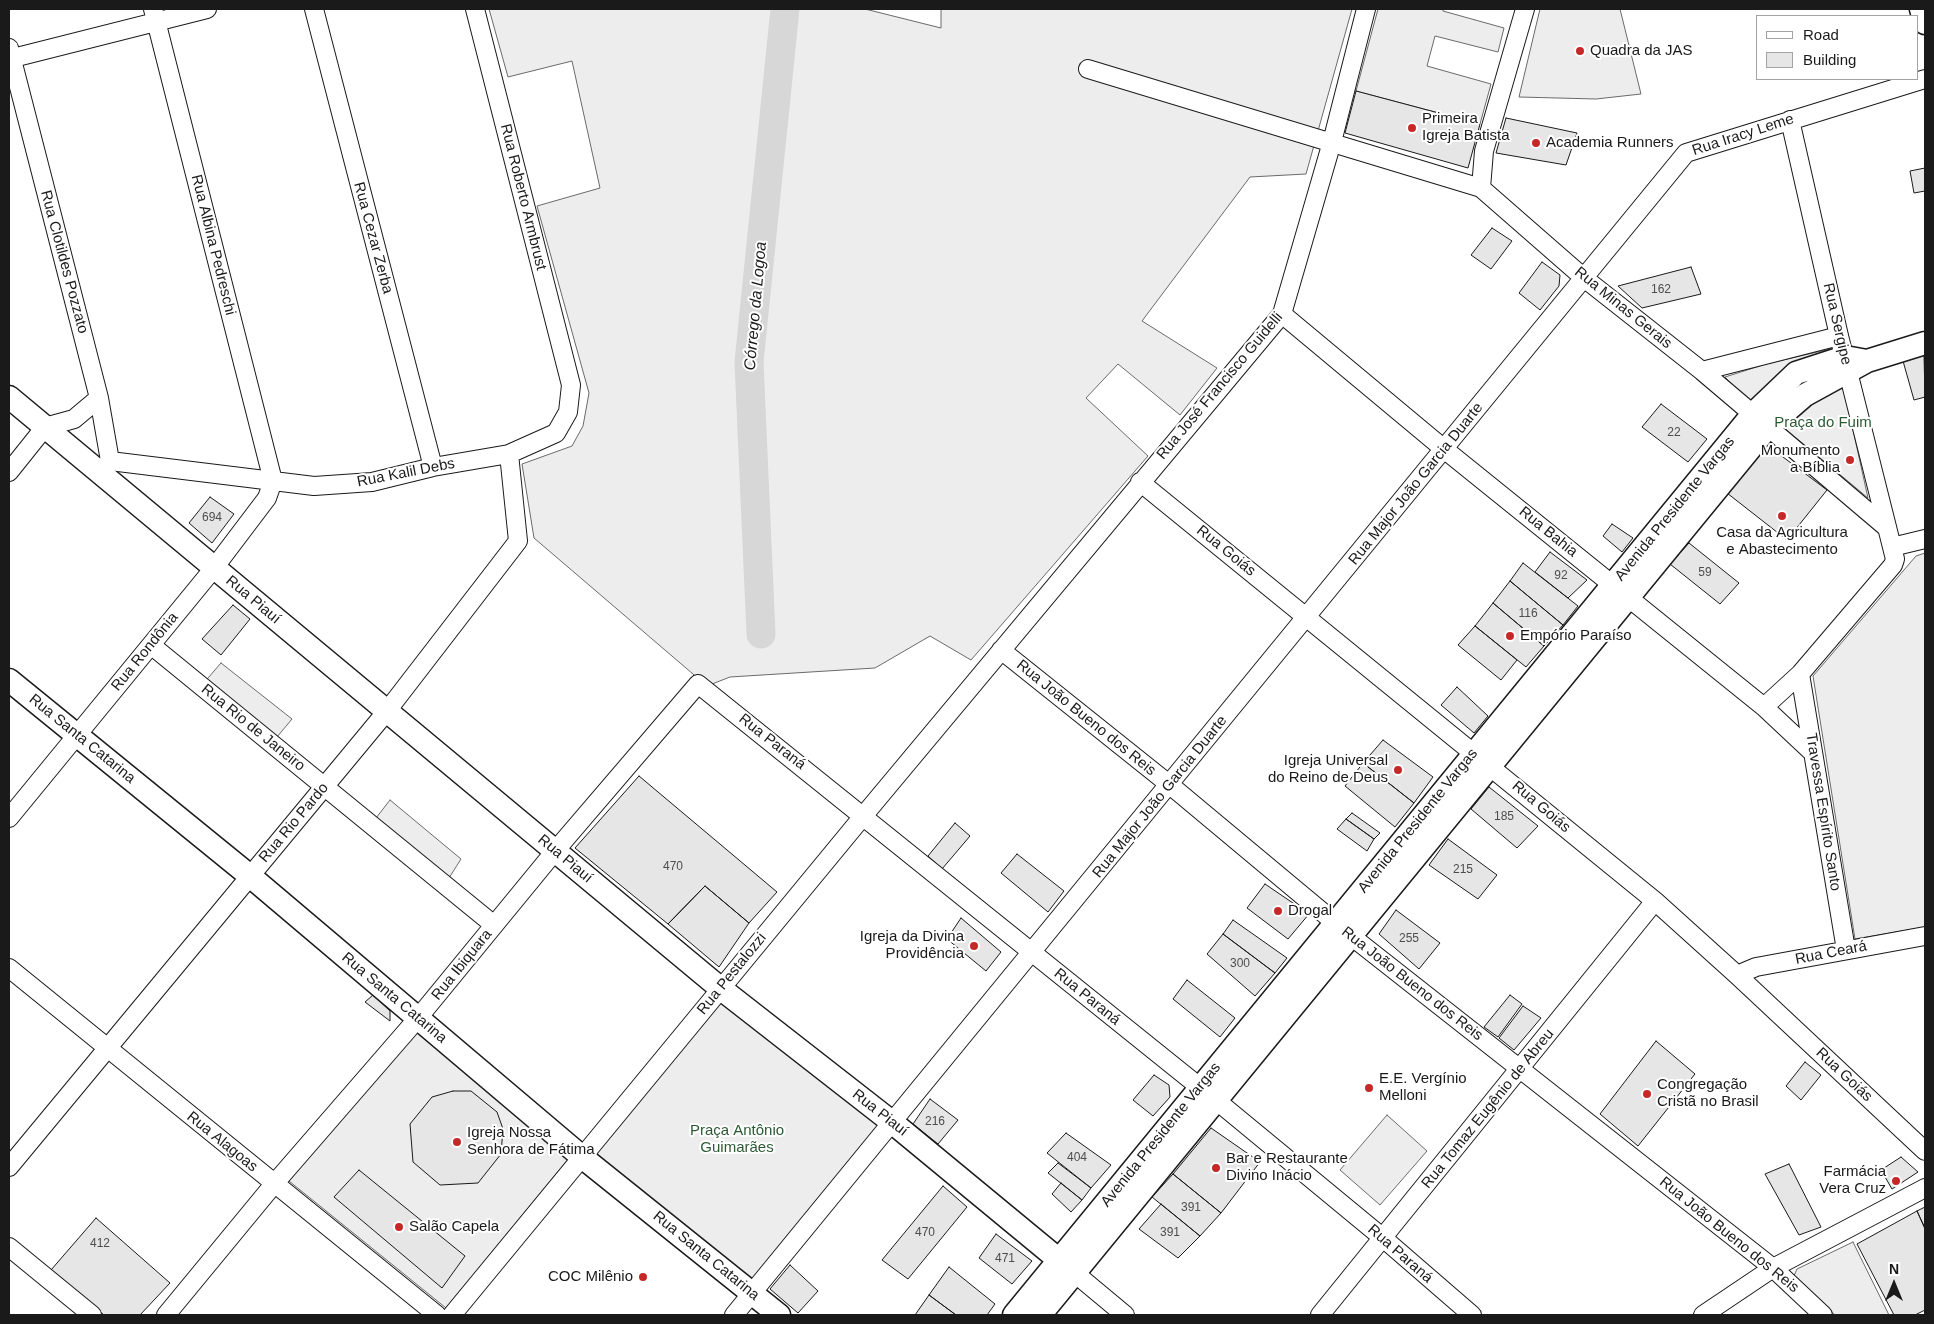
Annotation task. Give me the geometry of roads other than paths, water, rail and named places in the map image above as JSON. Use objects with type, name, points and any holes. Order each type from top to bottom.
[{"type":"main road","points":[[1921,9],[1925,23]]},
{"type":"main road","name":"Avenida Presidente Vargas","points":[[1014,1315],[1066,1267],[1759,422],[1796,373],[1850,357],[1925,343]]},
{"type":"main road","name":"Rua Piauí","points":[[9,397],[45,427],[104,467],[214,568],[720,988],[893,1123],[1066,1267]]},
{"type":"main road","name":"Rua Santa Catarina","points":[[9,680],[250,876],[582,1157],[779,1315]]},
{"type":"main road","name":"Avenida Presidente Vargas","points":[[1040,1315],[1066,1267]]},
{"type":"street","points":[[10,55],[155,16],[207,9]]},
{"type":"street","name":"Rua Cezar Zerba","points":[[314,9],[433,467]]},
{"type":"street","name":"Rua Roberto Armbrust","points":[[475,9],[571,384]]},
{"type":"street","name":"Rua José Francisco Guidelli","points":[[1014,634],[1282,314],[1332,142],[1366,9]]},
{"type":"street","points":[[1481,188],[1484,151],[1525,9]]},
{"type":"street","name":"Rua Albina Pedreschi","points":[[155,16],[273,481]]},
{"type":"street","name":"Rua Clotildes Pozzato","points":[[10,55],[99,398],[104,467]]},
{"type":"street","name":"Rua Minas Gerais","points":[[1088,69],[1481,188],[1584,278],[1702,371],[1759,422],[1886,527]]},
{"type":"street","name":"Rua Iracy Leme","points":[[1584,278],[1686,153],[1925,79]]},
{"type":"street","name":"Rua Sergipe","points":[[1790,120],[1850,357],[1886,527],[1892,547]]},
{"type":"street","name":"Rua Major João Garcia Duarte","points":[[734,1315],[1584,278]]},
{"type":"street","name":"Rua Bahia","points":[[1282,314],[1444,449],[1764,706],[1813,752]]},
{"type":"street","points":[[1702,371],[1850,357]]},
{"type":"street","name":"Rua Kalil Debs","points":[[104,467],[314,486],[372,482],[433,467],[508,454],[556,434],[568,412],[571,384]]},
{"type":"street","points":[[9,472],[45,427],[74,419],[99,398]]},
{"type":"street","name":"Rua Rio Pardo","points":[[9,1167],[387,711],[518,541],[508,454]]},
{"type":"street","name":"Rua Rondônia","points":[[9,818],[214,568],[267,498],[273,481]]},
{"type":"street","name":"Rua Goiás","points":[[1140,482],[1483,759],[1654,901],[1737,975],[1925,1151]]},
{"type":"street","points":[[1764,706],[1800,674],[1893,565],[1895,558],[1892,547],[1925,539]]},
{"type":"street","name":"Rua Pestalozzi","points":[[452,1315],[1014,634]]},
{"type":"street","name":"Rua Rio de Janeiro","points":[[151,645],[494,925]]},
{"type":"street","name":"Rua João Bueno dos Reis","points":[[1002,650],[1170,785],[1343,930],[1773,1268],[1823,1315]]},
{"type":"street","name":"Travessa Espírito Santo","points":[[1800,674],[1846,950]]},
{"type":"street","name":"Rua Paraná","points":[[698,684],[864,815],[1208,1094],[1383,1238],[1472,1315]]},
{"type":"street","name":"Rua Ibiquara","points":[[166,1315],[274,1184],[418,1018],[555,851],[698,684]]},
{"type":"street","name":"Rua Tomaz Eugênio de Abreu","points":[[1320,1315],[1654,901]]},
{"type":"street","name":"Rua Ceará","points":[[1737,975],[1756,967],[1925,936]]},
{"type":"street","name":"Rua Alagoas","points":[[9,968],[106,1049],[437,1315]]},
{"type":"street","points":[[1703,1315],[1773,1268],[1925,1188]]},
{"type":"street","points":[[9,1247],[92,1315]]},
{"type":"street","name":"Rua Piauí","points":[[1066,1267],[1125,1315]]},
{"type":"waterway","name":"Córrego da Logoa","points":[[761,634],[749,362],[785,9]]},
{"type":"place","name":"Quadra da JAS","points":[[1580,51]]},
{"type":"place","name":"Primeira Igreja Batista","points":[[1412,128]]},
{"type":"place","name":"Academia Runners","points":[[1536,143]]},
{"type":"place","name":"Monumento a Bíblia","points":[[1850,460]]},
{"type":"place","name":"Casa da Agricultura e Abastecimento","points":[[1782,516]]},
{"type":"place","name":"Empório Paraíso","points":[[1510,636]]},
{"type":"place","name":"Igreja Universal do Reino de Deus","points":[[1398,770]]},
{"type":"place","name":"Drogal","points":[[1278,911]]},
{"type":"place","name":"Igreja da Divina Providência","points":[[974,946]]},
{"type":"place","name":"E.E. Vergínio Melloni","points":[[1369,1088]]},
{"type":"place","name":"Congregação Cristã no Brasil","points":[[1647,1094]]},
{"type":"place","name":"Igreja Nossa Senhora de Fátima","points":[[457,1142]]},
{"type":"place","name":"Bar e Restaurante Divino Inácio","points":[[1216,1168]]},
{"type":"place","name":"Farmácia Vera Cruz","points":[[1896,1181]]},
{"type":"place","name":"Salão Capela","points":[[399,1227]]},
{"type":"place","name":"COC Milênio","points":[[643,1277]]},
{"type":"park label","name":"Praça do Fuim","points":[[1823,423]]},
{"type":"park label","name":"Praça Antônio Guimarães","points":[[737,1140]]}]
